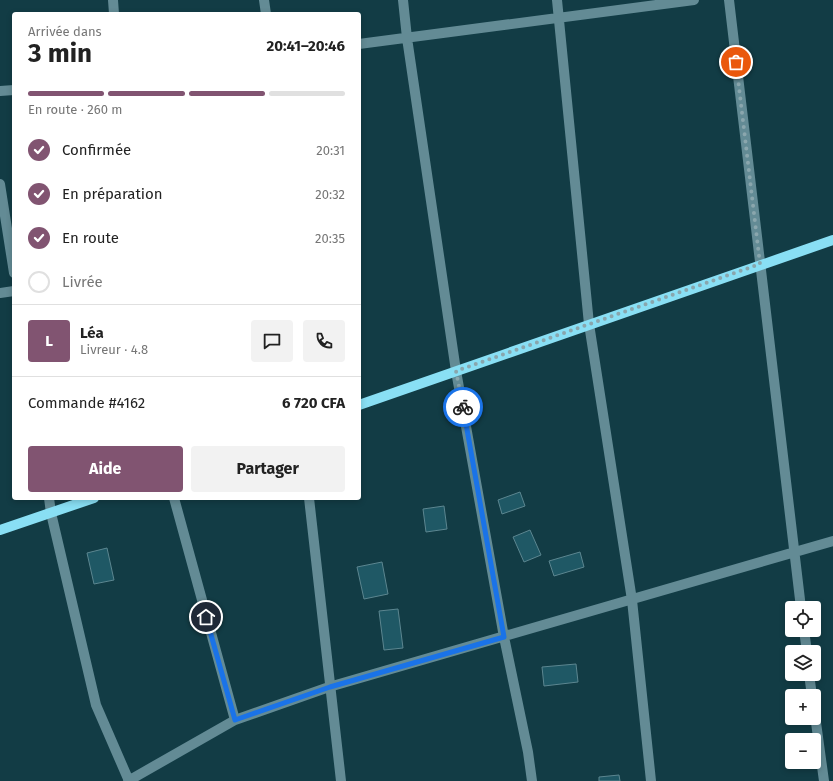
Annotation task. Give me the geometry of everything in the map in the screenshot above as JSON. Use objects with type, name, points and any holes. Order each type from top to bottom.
[{"type":"main road","points":[[361,404],[760,264],[833,240]]},
{"type":"main road","points":[[0,530],[88,500]]},
{"type":"street","points":[[113,0],[114,12]]},
{"type":"street","points":[[264,0],[266,12]]},
{"type":"street","points":[[403,0],[407,38],[456,371],[504,637],[528,752],[532,781]]},
{"type":"street","points":[[557,0],[589,324],[632,600],[650,781]]},
{"type":"street","points":[[361,44],[694,0]]},
{"type":"street","points":[[729,0],[793,554],[800,601]]},
{"type":"street","points":[[0,91],[12,90]]},
{"type":"street","points":[[0,184],[12,260]]},
{"type":"street","points":[[0,293],[12,292]]},
{"type":"street","points":[[49,500],[96,705],[129,781],[235,720],[330,687],[793,554],[833,541]]},
{"type":"street","points":[[175,500],[235,720]]},
{"type":"street","points":[[309,500],[341,781]]},
{"type":"street","points":[[816,725],[824,781]]},
{"type":"building","points":[[520,492],[525,506],[502,514],[498,500]]},
{"type":"building","points":[[444,506],[447,529],[426,532],[423,509]]},
{"type":"building","points":[[530,530],[541,555],[524,562],[513,537]]},
{"type":"building","points":[[107,548],[114,580],[94,584],[87,553]]},
{"type":"building","points":[[580,552],[584,567],[554,576],[549,561]]},
{"type":"building","points":[[382,562],[388,594],[364,599],[357,567]]},
{"type":"building","points":[[398,609],[403,648],[384,650],[379,611]]},
{"type":"building","points":[[576,664],[578,682],[544,686],[542,667]]},
{"type":"building","points":[[619,775],[620,781],[599,781],[599,777]]},
{"type":"way so far","points":[[463,407],[456,371],[760,264],[736,62]]},
{"type":"route","points":[[206,617],[235,720],[330,687],[504,637],[463,407]]}]
